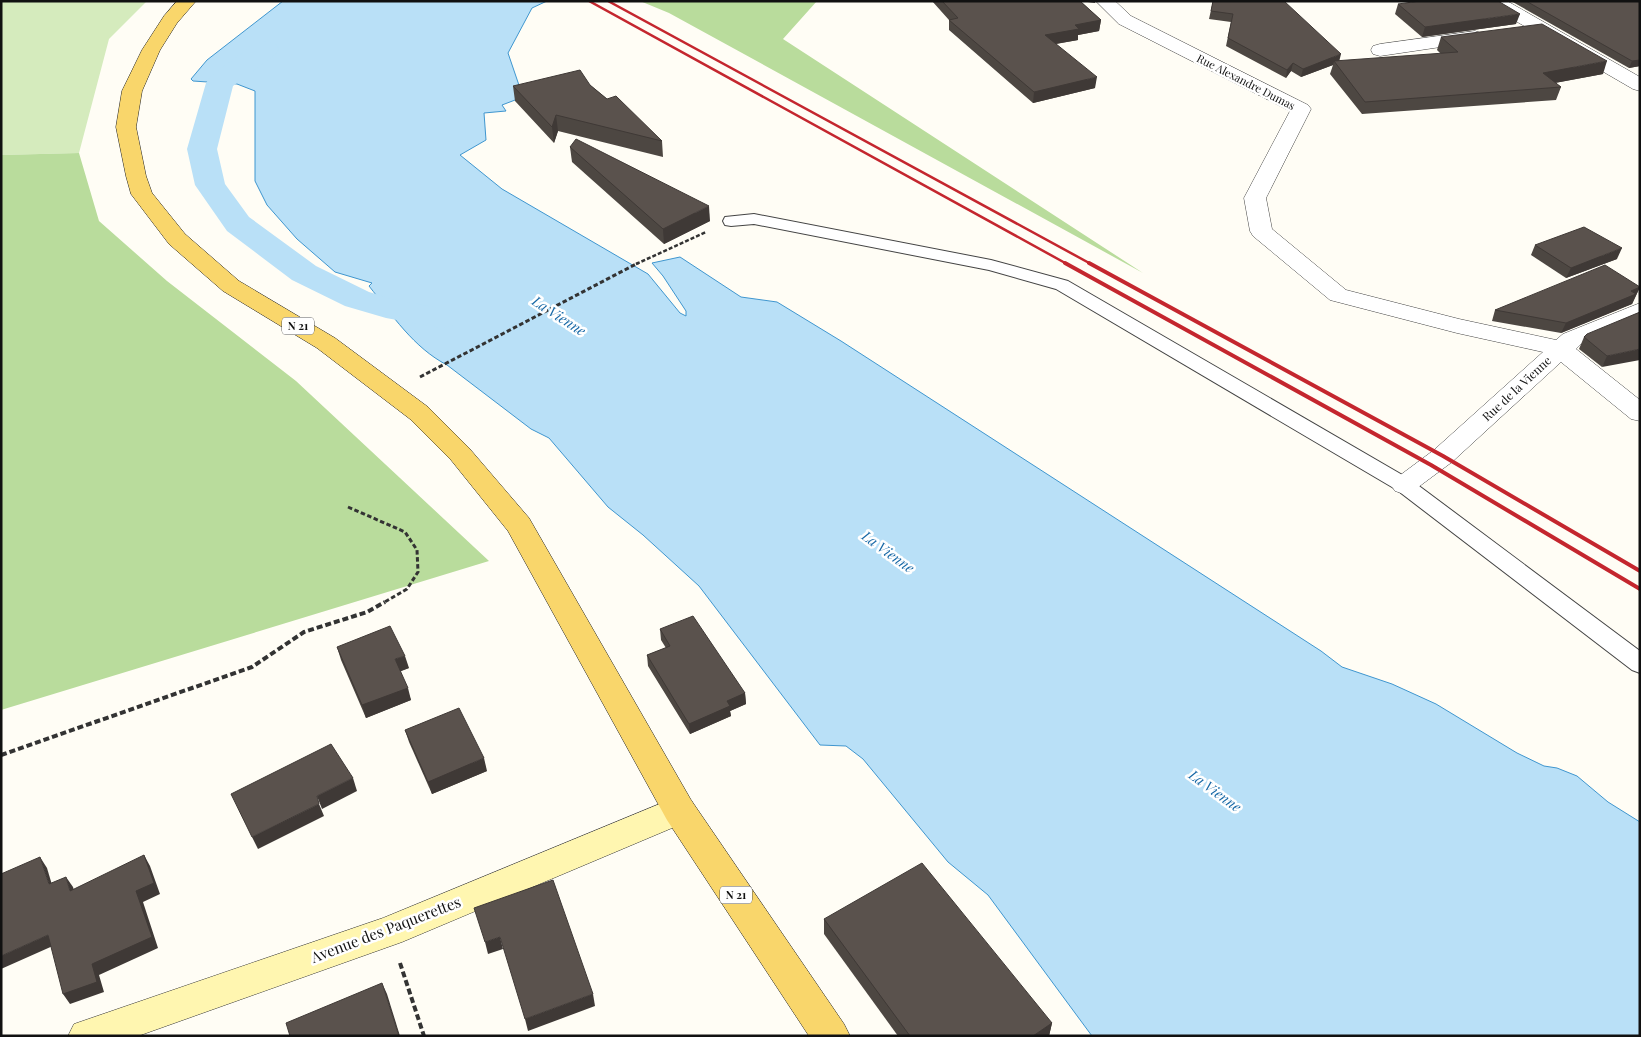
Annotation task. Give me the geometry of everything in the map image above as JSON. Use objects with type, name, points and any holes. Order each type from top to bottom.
[{"type":"main road","name":"N 21","points":[[187,1],[170,20],[151,50],[132,91],[126,127],[136,176],[142,194],[177,239],[231,286],[326,343],[419,413],[460,454],[520,525],[679,810],[831,1036]]},
{"type":"main road","name":"Avenue des Paquerettes","points":[[87,1036],[390,931],[679,810]]},
{"type":"street","name":"Rue Alexandre Dumas","points":[[1105,1],[1125,20],[1301,109],[1255,198],[1261,231],[1338,295],[1457,326],[1561,349]]},
{"type":"street","points":[[1494,1],[1640,85]]},
{"type":"street","points":[[1511,32],[1539,28]]},
{"type":"street","points":[[1380,50],[1492,34]]},
{"type":"street","name":"Rue de la Vienne","points":[[1404,485],[1450,450],[1572,339],[1640,310]]},
{"type":"street","points":[[1561,349],[1640,413]]},
{"type":"lane","points":[[731,220],[754,218],[991,265],[1062,284],[1404,485],[1640,664]]},
{"type":"path","points":[[440,366],[642,261],[731,220]]},
{"type":"path","points":[[1,755],[252,667],[304,632],[367,612],[407,589],[418,572],[417,550],[405,532],[348,507]]},
{"type":"path","points":[[390,931],[424,1036]]},
{"type":"green space","points":[[1,1],[147,1],[109,39],[79,153],[1,155]]},
{"type":"green space","points":[[640,1],[817,1],[783,39],[1143,273],[669,13]]},
{"type":"green space","points":[[79,153],[99,221],[167,281],[296,381],[489,561],[1,710],[1,155]]},
{"type":"water","name":"La Vienne","points":[[283,1],[547,1],[532,8],[508,53],[523,97],[502,105],[506,111],[484,113],[486,140],[460,155],[502,189],[648,274],[680,313],[686,316],[686,311],[652,263],[680,257],[741,297],[777,302],[841,341],[1321,651],[1342,667],[1392,684],[1436,704],[1517,753],[1544,766],[1557,768],[1577,776],[1608,802],[1640,822],[1640,1036],[1092,1036],[988,895],[948,862],[863,759],[846,746],[820,745],[699,586],[643,535],[608,507],[549,438],[531,429],[447,365],[424,350],[386,308],[369,286],[372,283],[335,272],[297,239],[267,205],[255,181],[255,91],[237,84],[193,81],[191,79],[207,60]]},
{"type":"building","points":[[942,1],[1080,1],[1101,20],[1075,25],[1079,29],[1045,35],[1097,77],[1034,92],[949,20],[958,18]]},
{"type":"building","points":[[1213,1],[1284,1],[1341,54],[1303,69],[1293,63],[1287,70],[1228,38],[1233,14],[1211,11]]},
{"type":"building","points":[[1420,1],[1498,1],[1520,14],[1425,27],[1398,4]]},
{"type":"building","points":[[1526,1],[1640,1],[1640,60],[1632,61]]},
{"type":"building","points":[[1542,24],[1607,61],[1543,73],[1561,87],[1365,102],[1334,61],[1458,52],[1441,37]]},
{"type":"building","points":[[580,70],[590,85],[607,99],[616,96],[662,141],[556,115],[552,127],[513,86]]},
{"type":"building","points":[[576,139],[709,206],[663,229],[570,147]]},
{"type":"building","points":[[1584,227],[1622,248],[1571,268],[1535,245]]},
{"type":"building","points":[[1605,265],[1640,287],[1631,291],[1636,294],[1566,323],[1495,310]]},
{"type":"building","points":[[1640,312],[1640,349],[1607,356],[1584,337],[1587,334]]},
{"type":"building","points":[[693,616],[745,693],[727,701],[730,706],[689,724],[647,655],[670,646],[660,629]]},
{"type":"building","points":[[390,626],[405,656],[395,659],[408,688],[362,705],[337,647]]},
{"type":"building","points":[[459,708],[484,758],[428,782],[405,730]]},
{"type":"building","points":[[331,744],[353,778],[317,796],[319,804],[252,837],[231,794]]},
{"type":"building","points":[[144,855],[154,883],[136,891],[152,937],[92,964],[97,982],[63,994],[48,935],[1,956],[1,874],[40,857],[49,884],[66,877],[70,891]]},
{"type":"building","points":[[922,863],[1052,1023],[1033,1036],[910,1036],[824,919]]},
{"type":"building","points":[[553,880],[593,994],[525,1019],[500,937],[485,942],[474,908]]},
{"type":"building","points":[[382,983],[399,1036],[290,1036],[286,1023]]},
{"type":"waterway","points":[[265,49],[220,83],[202,149],[210,185],[238,224],[304,273],[357,299],[386,308],[441,318]]},
{"type":"railway","points":[[589,1],[1067,264]]},
{"type":"railway","points":[[608,1],[1091,264]]},
{"type":"railway","points":[[1065,263],[1431,465],[1640,589]]},
{"type":"railway","points":[[1089,263],[1443,456],[1640,571]]}]
